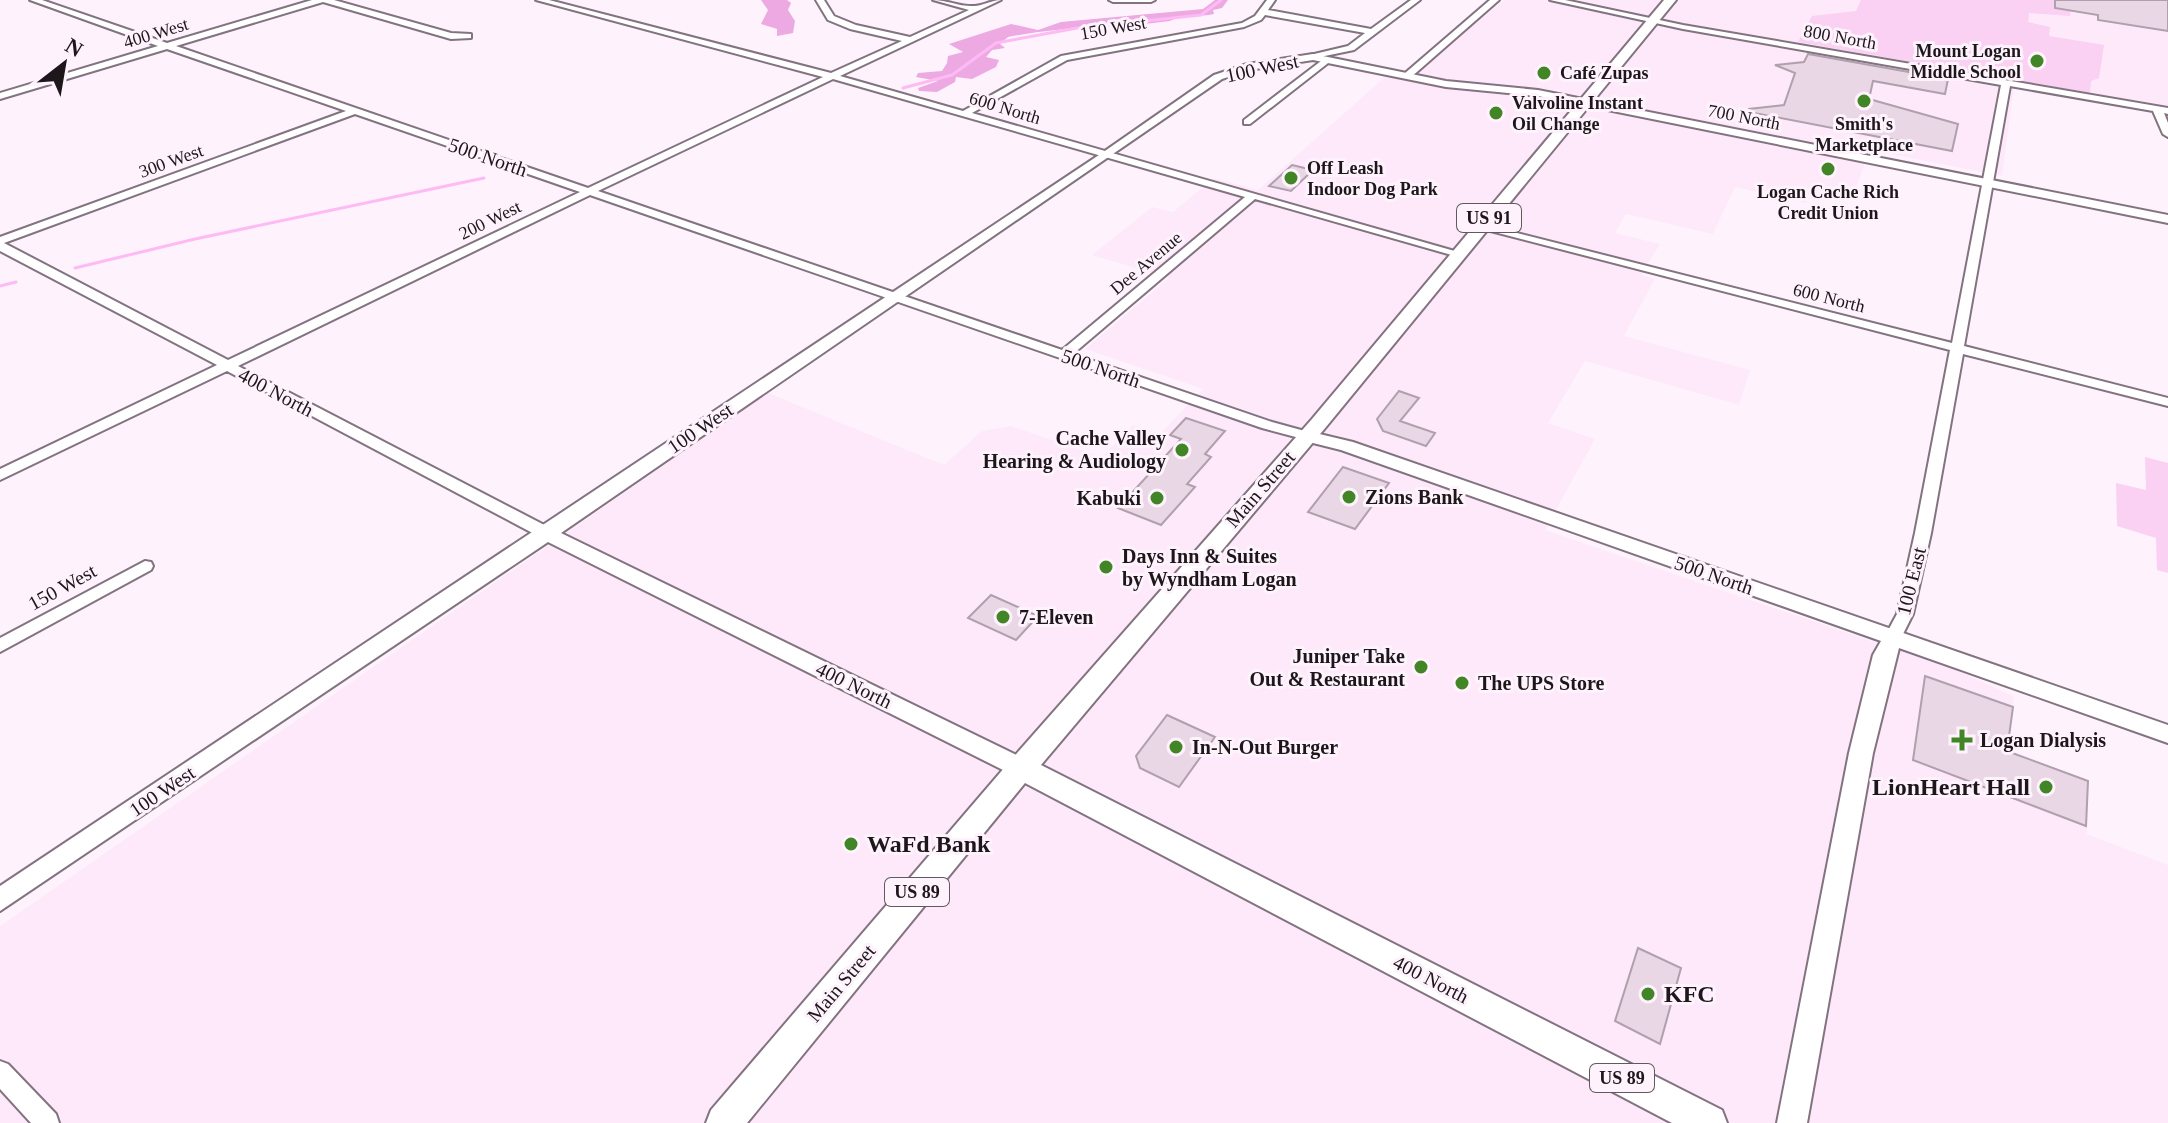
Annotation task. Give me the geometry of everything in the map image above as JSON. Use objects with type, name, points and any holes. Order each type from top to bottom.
[{"type":"main road","name":"Main Street","points":[[724,1123],[1021,768],[1307,436],[1670,0]]},
{"type":"main road","name":"400 North","points":[[1021,768],[1709,1123]]},
{"type":"street","name":"500 North","points":[[34,0],[1267,425],[1347,446],[2168,734]]},
{"type":"street","name":"400 West","points":[[0,96],[323,0]]},
{"type":"street","points":[[323,0],[451,36],[468,36]]},
{"type":"street","name":"600 North","points":[[540,0],[834,77],[1459,254]]},
{"type":"street","points":[[820,0],[831,18],[853,27],[911,40]]},
{"type":"street","points":[[937,0],[975,9]]},
{"type":"street","name":"200 West","points":[[0,475],[997,0]]},
{"type":"street","points":[[1113,0],[1151,0]]},
{"type":"street","points":[[1271,0],[1264,12],[1371,32]]},
{"type":"street","name":"100 West","points":[[0,900],[1106,156],[1218,77],[1247,67],[1320,59],[1351,48],[1416,0]]},
{"type":"street","points":[[1407,76],[1495,0]]},
{"type":"street","name":"800 North","points":[[1554,0],[2163,110]]},
{"type":"street","name":"150 West","points":[[964,114],[1064,58],[1244,25],[1264,12]]},
{"type":"street","points":[[1247,122],[1320,59]]},
{"type":"street","name":"700 North","points":[[1320,59],[1446,84],[1538,93],[2168,219]]},
{"type":"street","name":"100 East","points":[[1792,1123],[1861,753],[1884,655],[1908,601],[2006,83]]},
{"type":"street","points":[[2163,110],[2168,134]]},
{"type":"street","name":"300 West","points":[[0,244],[354,111]]},
{"type":"street","name":"Dee Avenue","points":[[1064,355],[1251,197]]},
{"type":"street","name":"600 North","points":[[1481,227],[2168,402]]},
{"type":"street","name":"400 North","points":[[0,244],[546,533],[1021,768]]},
{"type":"street","name":"150 West","points":[[0,646],[145,566]]},
{"type":"street","points":[[0,1072],[47,1123]]},
{"type":"shaded area","points":[[761,0],[787,0],[791,3],[788,10],[795,21],[793,33],[777,36],[777,29],[761,24],[768,10]]},
{"type":"shaded area","points":[[1215,0],[1228,0],[1222,8],[1213,10],[1214,14],[1008,37],[1000,44],[1005,48],[992,50],[986,57],[999,60],[996,67],[972,79],[956,77],[955,82],[937,92],[919,91],[918,88],[938,81],[916,77],[918,73],[942,71],[948,56],[963,52],[949,44],[1011,24],[1038,30],[1061,22],[1203,9]]},
{"type":"shaded area","points":[[1504,0],[2168,0],[2168,106],[2015,80],[2002,176],[1870,150],[1853,196],[1811,188],[1806,203],[1735,187],[1713,234],[1626,214],[1615,233],[1660,244],[1641,275],[1655,279],[1624,336],[1750,370],[1739,405],[1585,361],[1548,423],[1595,439],[1545,530],[1948,667],[2014,696],[2007,751],[2088,781],[2087,834],[2168,865],[2168,1123],[0,1123],[0,926],[768,393],[944,465],[982,431],[1011,426],[1102,457],[1133,425],[1160,434],[1203,389],[1085,349],[1169,278],[1092,255],[1152,207],[1173,212],[1214,178],[1258,190],[1385,77],[1407,80]]},
{"type":"shaded area","name":"Mount Logan Middle School","points":[[1861,0],[2078,0],[2071,3],[2070,16],[2029,13],[2028,22],[2050,27],[2049,36],[2104,45],[2099,78],[2091,81],[2090,93],[1798,42],[1812,16],[1856,11]]},
{"type":"shaded area","points":[[2145,457],[2168,463],[2168,573],[2157,570],[2156,538],[2117,526],[2116,483],[2146,490]]},
{"type":"building","points":[[2055,0],[2168,0],[2168,31],[2098,20],[2098,15],[2055,8]]},
{"type":"building","name":"Smith's Marketplace","points":[[1808,54],[1948,79],[1945,94],[1873,81],[1869,99],[1958,124],[1952,151],[1749,112],[1749,109],[1784,105],[1795,73],[1775,65],[1804,62]]},
{"type":"building","name":"Off Leash Indoor Dog Park","points":[[1292,165],[1313,170],[1291,191],[1269,186]]},
{"type":"building","points":[[1399,391],[1419,398],[1400,421],[1435,433],[1426,446],[1383,431],[1377,419]]},
{"type":"building","points":[[1186,418],[1225,431],[1205,454],[1211,457],[1187,484],[1195,487],[1161,525],[1118,508],[1181,439],[1170,435]]},
{"type":"building","name":"Zions Bank","points":[[1343,467],[1389,483],[1355,529],[1308,512]]},
{"type":"building","name":"7-Eleven","points":[[991,595],[1038,616],[1016,640],[968,618]]},
{"type":"building","name":"Logan Dialysis","points":[[1925,676],[2013,707],[2007,751],[2088,781],[2086,826],[1913,760]]},
{"type":"building","name":"In-N-Out Burger","points":[[1167,715],[1215,737],[1179,787],[1140,768],[1136,756]]},
{"type":"building","name":"KFC","points":[[1638,948],[1681,968],[1660,1044],[1615,1021]]},
{"type":"waterway","points":[[903,88],[952,75],[996,43],[1077,28],[1201,15],[1221,0]]},
{"type":"waterway","points":[[75,268],[195,239],[484,178]]},
{"type":"waterway","points":[[0,286],[16,282]]},
{"type":"place","name":"Mount Logan Middle School","points":[[2037,61]]},
{"type":"place","name":"Café Zupas","points":[[1544,73]]},
{"type":"place","name":"Smith's Marketplace","points":[[1864,101]]},
{"type":"place","name":"Valvoline Instant Oil Change","points":[[1496,113]]},
{"type":"place","name":"Logan Cache Rich Credit Union","points":[[1828,169]]},
{"type":"place","name":"Off Leash Indoor Dog Park","points":[[1291,178]]},
{"type":"place","name":"Cache Valley Hearing & Audiology","points":[[1182,450]]},
{"type":"place","name":"Zions Bank","points":[[1349,497]]},
{"type":"place","name":"Kabuki","points":[[1157,498]]},
{"type":"place","name":"Days Inn & Suites by Wyndham Logan","points":[[1106,567]]},
{"type":"place","name":"7-Eleven","points":[[1003,617]]},
{"type":"place","name":"Juniper Take Out & Restaurant","points":[[1421,667]]},
{"type":"place","name":"The UPS Store","points":[[1462,683]]},
{"type":"place","name":"Logan Dialysis","points":[[1962,740]]},
{"type":"place","name":"In-N-Out Burger","points":[[1176,747]]},
{"type":"place","name":"LionHeart Hall","points":[[2046,787]]},
{"type":"place","name":"WaFd Bank","points":[[851,844]]},
{"type":"place","name":"KFC","points":[[1648,994]]}]
